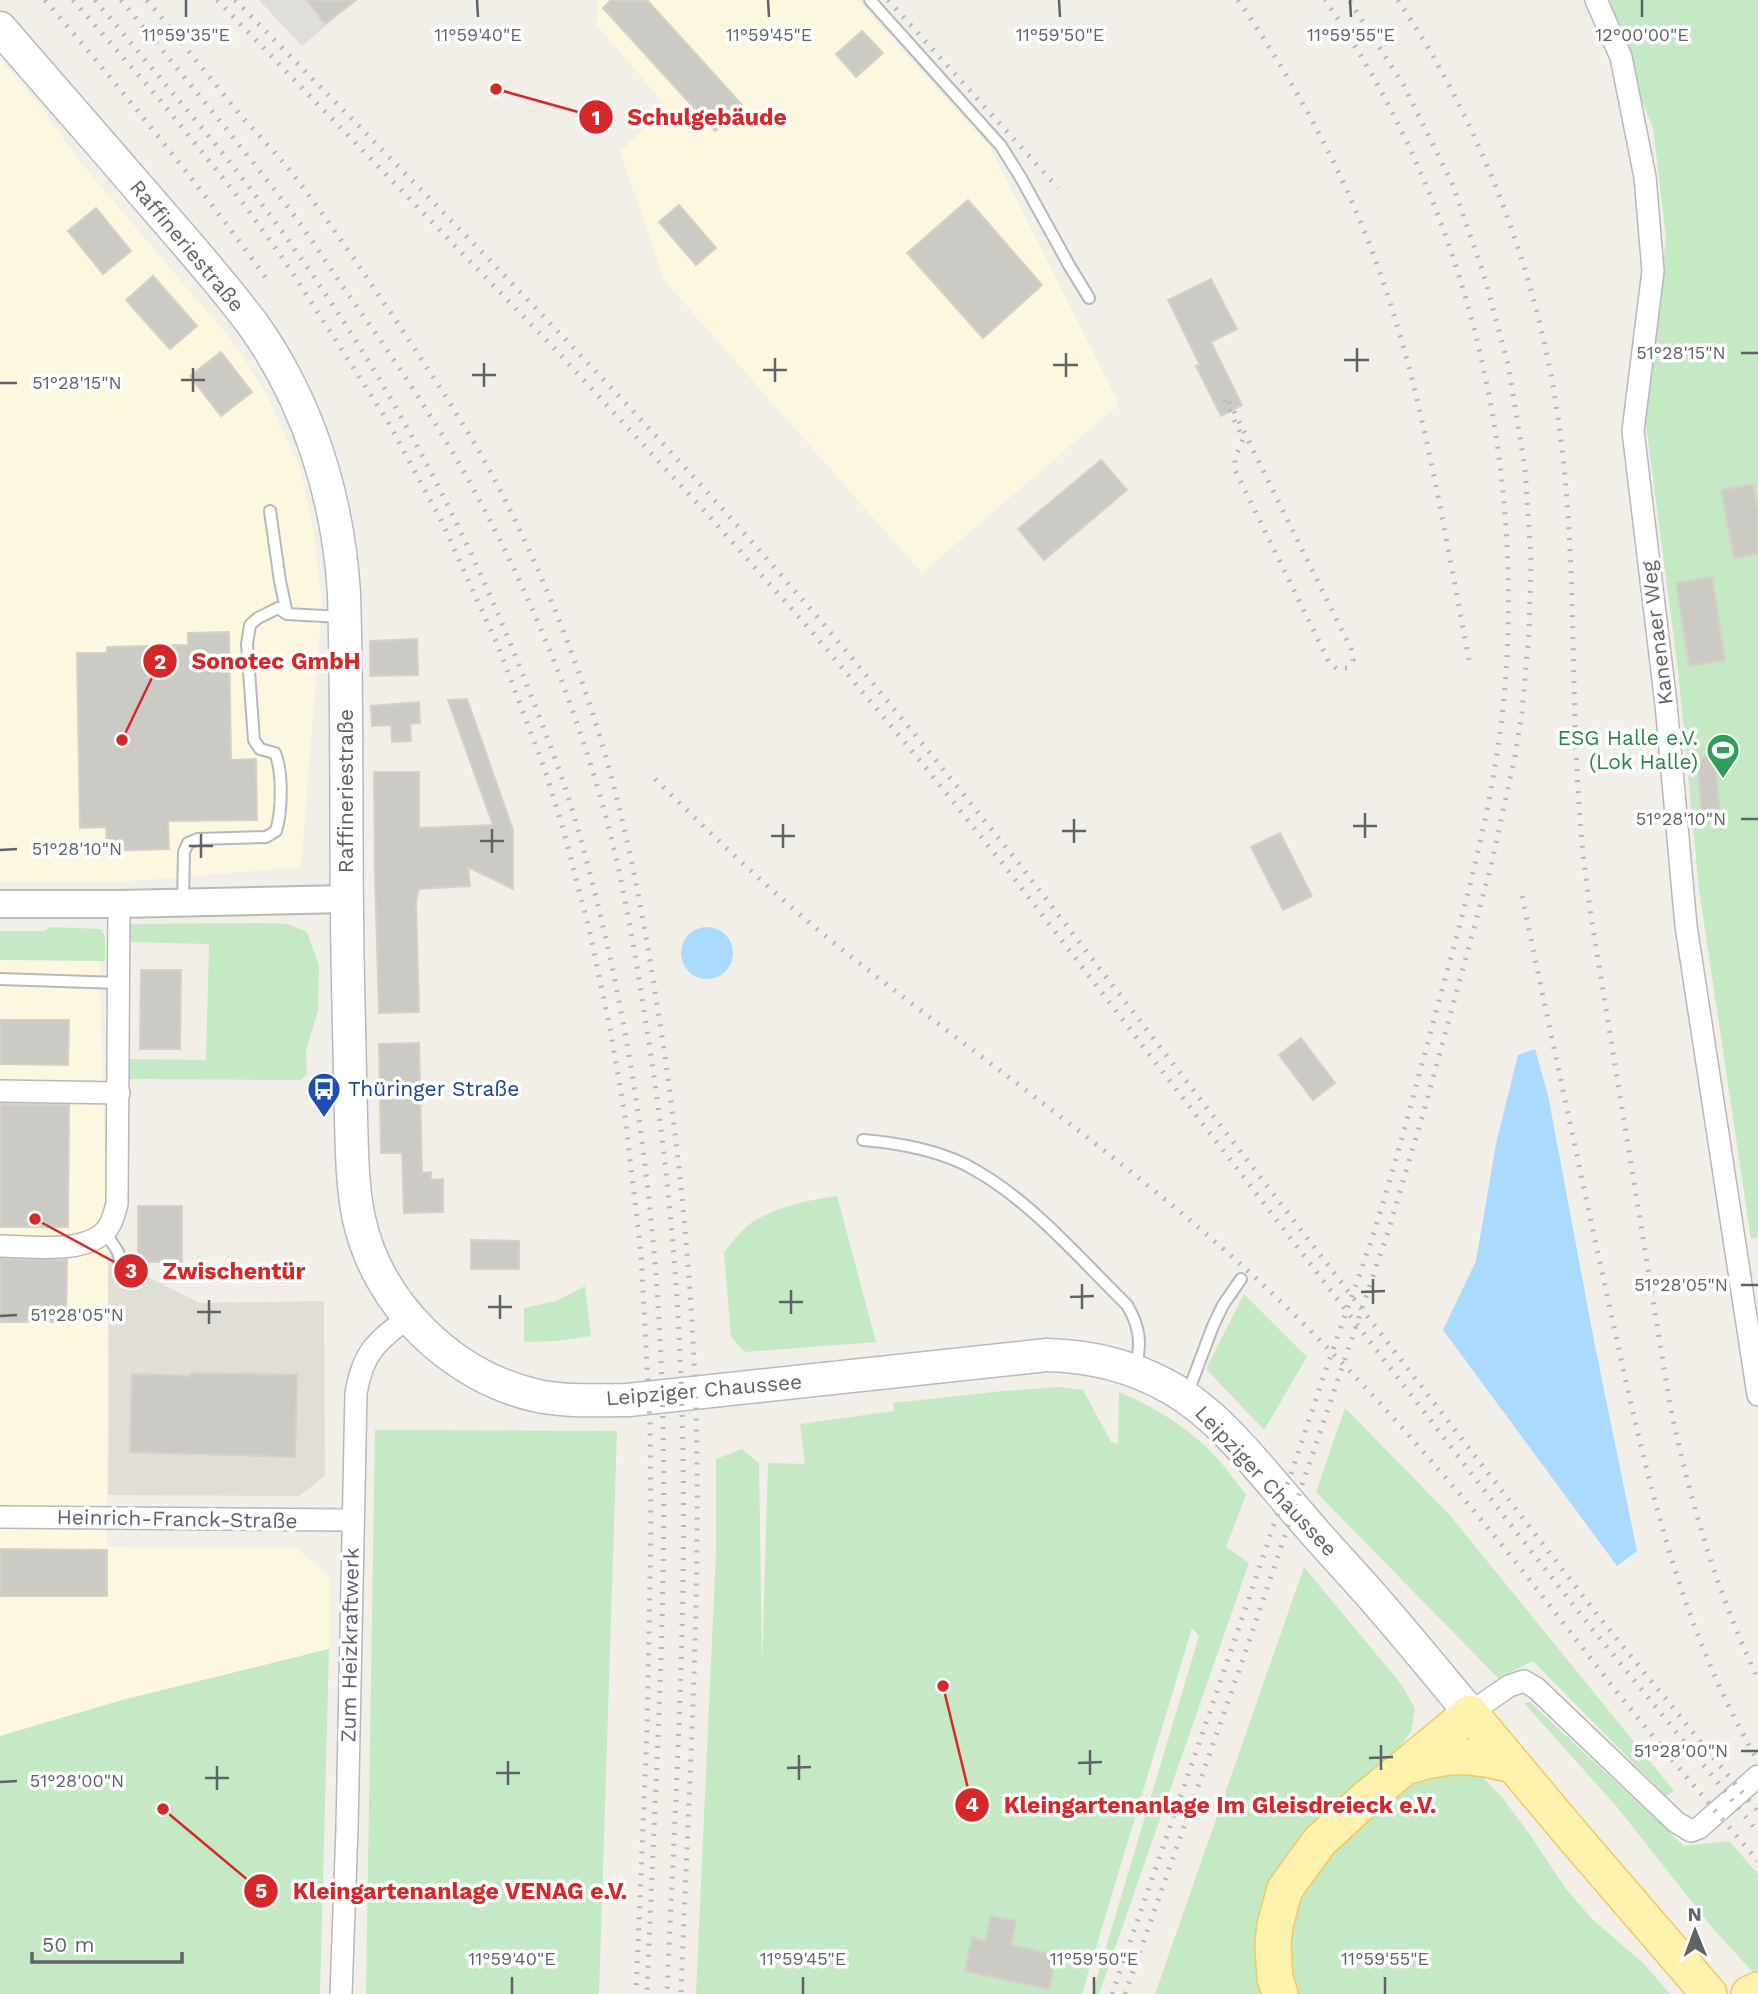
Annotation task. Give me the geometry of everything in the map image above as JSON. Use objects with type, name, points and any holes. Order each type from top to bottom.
[{"type":"main road","name":"Raffineriestraße","points":[[0,28],[230,295],[254,327],[275,360],[306,420],[329,492],[342,560],[345,617],[351,1141],[355,1198],[359,1221],[371,1254],[387,1287],[408,1317]]},
{"type":"main road","name":"Leipziger Chaussee","points":[[408,1317],[433,1343],[488,1379],[512,1389],[572,1401],[628,1400],[1046,1355],[1092,1359],[1134,1371],[1170,1387],[1209,1416],[1370,1593],[1699,1982]]},
{"type":"main road","points":[[1280,1994],[1275,1978],[1273,1944],[1285,1889],[1319,1842],[1361,1803],[1470,1713]]},
{"type":"main road","points":[[1405,1768],[1454,1755],[1484,1757],[1513,1765]]},
{"type":"main road","points":[[1749,1994],[1758,1990]]},
{"type":"street","name":"Kanenaer Weg","points":[[1596,0],[1621,57],[1645,177],[1653,271],[1633,430],[1666,704],[1686,926],[1756,1362],[1758,1395]]},
{"type":"street","points":[[0,904],[347,899]]},
{"type":"street","points":[[0,1246],[75,1246],[91,1242],[105,1232],[113,1220],[117,1204],[119,904]]},
{"type":"street","points":[[0,1091],[118,1093]]},
{"type":"street","name":"Zum Heizkraftwerk","points":[[341,1994],[356,1394],[360,1372],[369,1352],[408,1317]]},
{"type":"street","name":"Heinrich-Franck-Straße","points":[[0,1517],[353,1520]]},
{"type":"street","points":[[1470,1713],[1509,1686],[1524,1681],[1536,1688],[1676,1822],[1691,1830],[1699,1828],[1758,1776]]},
{"type":"lane","points":[[870,0],[1001,146],[1090,298]]},
{"type":"lane","points":[[270,511],[287,614]]},
{"type":"lane","points":[[183,901],[184,852],[188,843],[198,838],[266,837],[276,831],[280,819],[279,763],[275,753],[260,748],[254,740],[247,644],[250,625],[278,608],[287,614],[345,617]]},
{"type":"lane","points":[[0,979],[119,983]]},
{"type":"lane","points":[[863,1140],[894,1142],[957,1161],[989,1178],[1031,1210],[1127,1305],[1139,1329],[1140,1343],[1134,1371]]},
{"type":"lane","points":[[105,1232],[118,1252],[121,1264]]},
{"type":"lane","points":[[1186,1397],[1213,1326],[1223,1305],[1241,1279]]},
{"type":"shaded area","points":[[259,0],[356,0],[302,46]]},
{"type":"shaded area","points":[[598,0],[857,0],[990,147],[1119,404],[922,573],[665,281],[620,152],[666,106],[597,25]]},
{"type":"shaded area","points":[[0,59],[43,109],[76,157],[237,347],[268,398],[300,468],[313,529],[322,603],[301,867],[119,882],[0,881]]},
{"type":"shaded area","points":[[0,937],[99,939],[108,1262],[107,1547],[296,1548],[329,1575],[329,1649],[122,1700],[0,1736]]},
{"type":"shaded area","points":[[108,1262],[121,1264],[200,1303],[324,1301],[325,1476],[299,1496],[108,1495]]},
{"type":"green space","name":"ESG Halle e.V. (Lok Halle)","points":[[1606,0],[1758,0],[1758,1237],[1751,1239],[1699,889],[1678,670],[1646,425],[1666,237],[1653,128],[1621,49]]},
{"type":"green space","points":[[129,924],[287,924],[307,932],[319,966],[318,1011],[306,1050],[307,1074],[301,1080],[126,1079],[126,1059],[206,1060],[209,944],[128,942]]},
{"type":"green space","points":[[50,927],[101,929],[105,936],[105,961],[0,960],[0,931],[45,931]]},
{"type":"green space","points":[[837,1196],[876,1342],[745,1352],[731,1337],[724,1252],[744,1229],[760,1217],[792,1205]]},
{"type":"green space","points":[[585,1286],[591,1336],[524,1342],[524,1308],[556,1301]]},
{"type":"green space","points":[[1244,1294],[1307,1357],[1264,1430],[1206,1369]]},
{"type":"green space","points":[[1060,1387],[1083,1390],[1111,1442],[1118,1444],[1119,1392],[1145,1404],[1182,1427],[1205,1446],[1246,1495],[1226,1547],[1249,1563],[1099,1994],[1092,1994],[1199,1636],[1192,1628],[1082,1994],[696,1994],[716,1552],[716,1459],[742,1449],[759,1463],[762,1668],[768,1463],[805,1464],[800,1424],[894,1411],[893,1403]]},
{"type":"green space","points":[[1345,1408],[1448,1513],[1674,1791],[1666,1796],[1533,1661],[1498,1678],[1316,1492]]},
{"type":"green space","points":[[375,1430],[617,1431],[599,1994],[366,1994]]},
{"type":"green space","points":[[1304,1567],[1401,1684],[1415,1708],[1411,1732],[1391,1757],[1313,1825],[1268,1994],[1155,1994]]},
{"type":"green space","points":[[329,1649],[320,1994],[0,1994],[0,1736],[122,1700]]},
{"type":"green space","points":[[1530,1702],[1684,1846],[1729,1841],[1758,1874],[1758,1978],[1711,1926],[1617,1807],[1524,1703]]},
{"type":"green space","points":[[1465,1770],[1482,1777],[1502,1797],[1566,1889],[1592,1919],[1643,1963],[1670,1994],[1294,1994],[1288,1943],[1298,1906],[1319,1869],[1346,1840],[1416,1779]]},
{"type":"water","points":[[707,927],[726,934],[733,953],[726,972],[707,979],[688,972],[681,953],[688,934]]},
{"type":"water","points":[[1535,1049],[1548,1095],[1637,1551],[1617,1566],[1443,1330],[1476,1261],[1496,1144],[1518,1055]]},
{"type":"building","points":[[307,0],[356,0],[325,24]]},
{"type":"building","points":[[611,0],[647,0],[743,106],[715,131],[603,8]]},
{"type":"building","points":[[862,31],[883,53],[856,77],[836,54]]},
{"type":"building","points":[[968,200],[1042,285],[983,338],[907,253]]},
{"type":"building","points":[[679,205],[716,248],[696,265],[659,222]]},
{"type":"building","points":[[96,208],[131,251],[103,274],[68,231]]},
{"type":"building","points":[[153,276],[197,326],[170,349],[126,300]]},
{"type":"building","points":[[1211,279],[1237,329],[1211,342],[1242,405],[1221,416],[1168,300]]},
{"type":"building","points":[[221,352],[252,392],[221,416],[190,376]]},
{"type":"building","points":[[1101,460],[1127,490],[1044,560],[1018,529]]},
{"type":"building","points":[[1753,484],[1758,511],[1758,554],[1734,558],[1721,490]]},
{"type":"building","points":[[1712,577],[1725,660],[1689,666],[1676,583]]},
{"type":"building","points":[[229,632],[231,760],[256,759],[257,820],[168,821],[169,849],[107,851],[106,827],[80,828],[77,653],[107,653],[107,647],[188,645],[188,633]]},
{"type":"building","points":[[417,639],[418,675],[370,676],[370,641]]},
{"type":"building","points":[[467,699],[513,830],[513,889],[468,867],[470,886],[419,889],[416,902],[419,1012],[379,1013],[374,772],[419,772],[419,828],[493,825],[448,700]]},
{"type":"building","points":[[419,702],[420,723],[410,724],[411,741],[392,742],[391,725],[372,726],[371,706]]},
{"type":"building","points":[[1715,755],[1720,815],[1702,816],[1697,756]]},
{"type":"building","points":[[1280,833],[1312,896],[1283,910],[1251,847]]},
{"type":"building","points":[[141,970],[181,970],[180,1049],[140,1049]]},
{"type":"building","points":[[0,1020],[69,1020],[68,1065],[0,1064]]},
{"type":"building","points":[[1301,1038],[1335,1083],[1313,1100],[1279,1055]]},
{"type":"building","points":[[419,1043],[422,1173],[431,1172],[431,1180],[443,1179],[443,1212],[404,1213],[402,1153],[381,1153],[379,1044]]},
{"type":"building","points":[[0,1104],[69,1105],[68,1227],[0,1227]]},
{"type":"building","points":[[138,1206],[182,1206],[182,1262],[138,1262]]},
{"type":"building","points":[[471,1240],[519,1241],[519,1269],[471,1269]]},
{"type":"building","points":[[0,1259],[67,1260],[66,1322],[0,1322]]},
{"type":"building","points":[[191,1373],[297,1375],[295,1457],[130,1452],[132,1374],[191,1376]]},
{"type":"building","points":[[0,1549],[107,1550],[107,1596],[0,1596]]},
{"type":"building","points":[[991,1916],[1016,1921],[1011,1945],[1056,1955],[1049,1989],[965,1971],[972,1937],[985,1941]]},
{"type":"railway","points":[[45,0],[158,137],[266,278]]},
{"type":"railway","points":[[73,0],[160,100],[243,203],[286,263],[387,420],[441,520],[498,646],[545,770],[562,825],[589,928],[611,1033],[625,1116],[641,1253],[650,1421],[651,1530],[647,1730],[636,1994]]},
{"type":"railway","points":[[95,0],[258,199],[324,292],[384,387],[444,497],[480,572],[541,720],[575,819],[595,893],[627,1043],[639,1119],[656,1271],[664,1495],[659,1709],[647,1994]]},
{"type":"railway","points":[[121,0],[296,218],[437,426],[483,507],[535,616],[579,729],[603,806],[627,911],[652,1066],[665,1165],[678,1313],[683,1558],[680,1704],[667,1994]]},
{"type":"railway","points":[[147,0],[306,191],[397,322],[466,429],[503,496],[552,603],[580,676],[614,787],[638,892],[664,1049],[683,1205],[691,1309],[696,1414],[697,1559],[681,1994]]},
{"type":"railway","points":[[217,0],[554,348],[813,633],[1003,864],[1514,1529],[1758,1832]]},
{"type":"railway","points":[[235,0],[610,386],[825,626],[1013,856],[1599,1617],[1758,1812]]},
{"type":"railway","points":[[888,0],[1058,188]]},
{"type":"railway","points":[[1238,0],[1317,129],[1350,197],[1378,267],[1394,315],[1420,414],[1470,665]]},
{"type":"railway","points":[[1112,1994],[1384,1199],[1470,884],[1493,779],[1503,709],[1508,616],[1506,523],[1495,430],[1477,339],[1450,249],[1416,163],[1374,79],[1325,0]]},
{"type":"railway","points":[[1125,1994],[1243,1659],[1388,1232],[1491,866],[1522,712],[1529,632],[1531,560],[1525,468],[1508,364],[1483,272],[1452,183],[1404,86],[1349,0]]},
{"type":"railway","points":[[1398,0],[1454,95],[1498,192],[1532,293],[1545,345],[1555,397],[1567,497],[1578,783],[1590,910],[1670,1405],[1686,1476],[1706,1545],[1729,1612],[1758,1679]]},
{"type":"railway","points":[[1225,400],[1243,439],[1235,458],[1235,470],[1329,662],[1337,669],[1347,668],[1353,660],[1351,649],[1228,399]]},
{"type":"railway","points":[[655,779],[791,907],[890,987],[1149,1186],[1248,1271],[1306,1326],[1389,1413],[1468,1504],[1631,1709],[1758,1861]]},
{"type":"railway","points":[[1522,896],[1608,1300],[1665,1537],[1704,1651],[1729,1707],[1758,1761]]},
{"type":"place","name":"Schulgebäude","points":[[496,89]]},
{"type":"place","name":"Sonotec GmbH","points":[[122,740]]},
{"type":"place","name":"ESG Halle e.V. (Lok Halle)","points":[[1723,780]]},
{"type":"place","name":"Thüringer Straße","points":[[324,1119]]},
{"type":"place","name":"Zwischentür","points":[[35,1219]]},
{"type":"place","name":"Kleingartenanlage Im Gleisdreieck e.V.","points":[[943,1686]]},
{"type":"place","name":"Kleingartenanlage VENAG e.V.","points":[[163,1809]]}]
